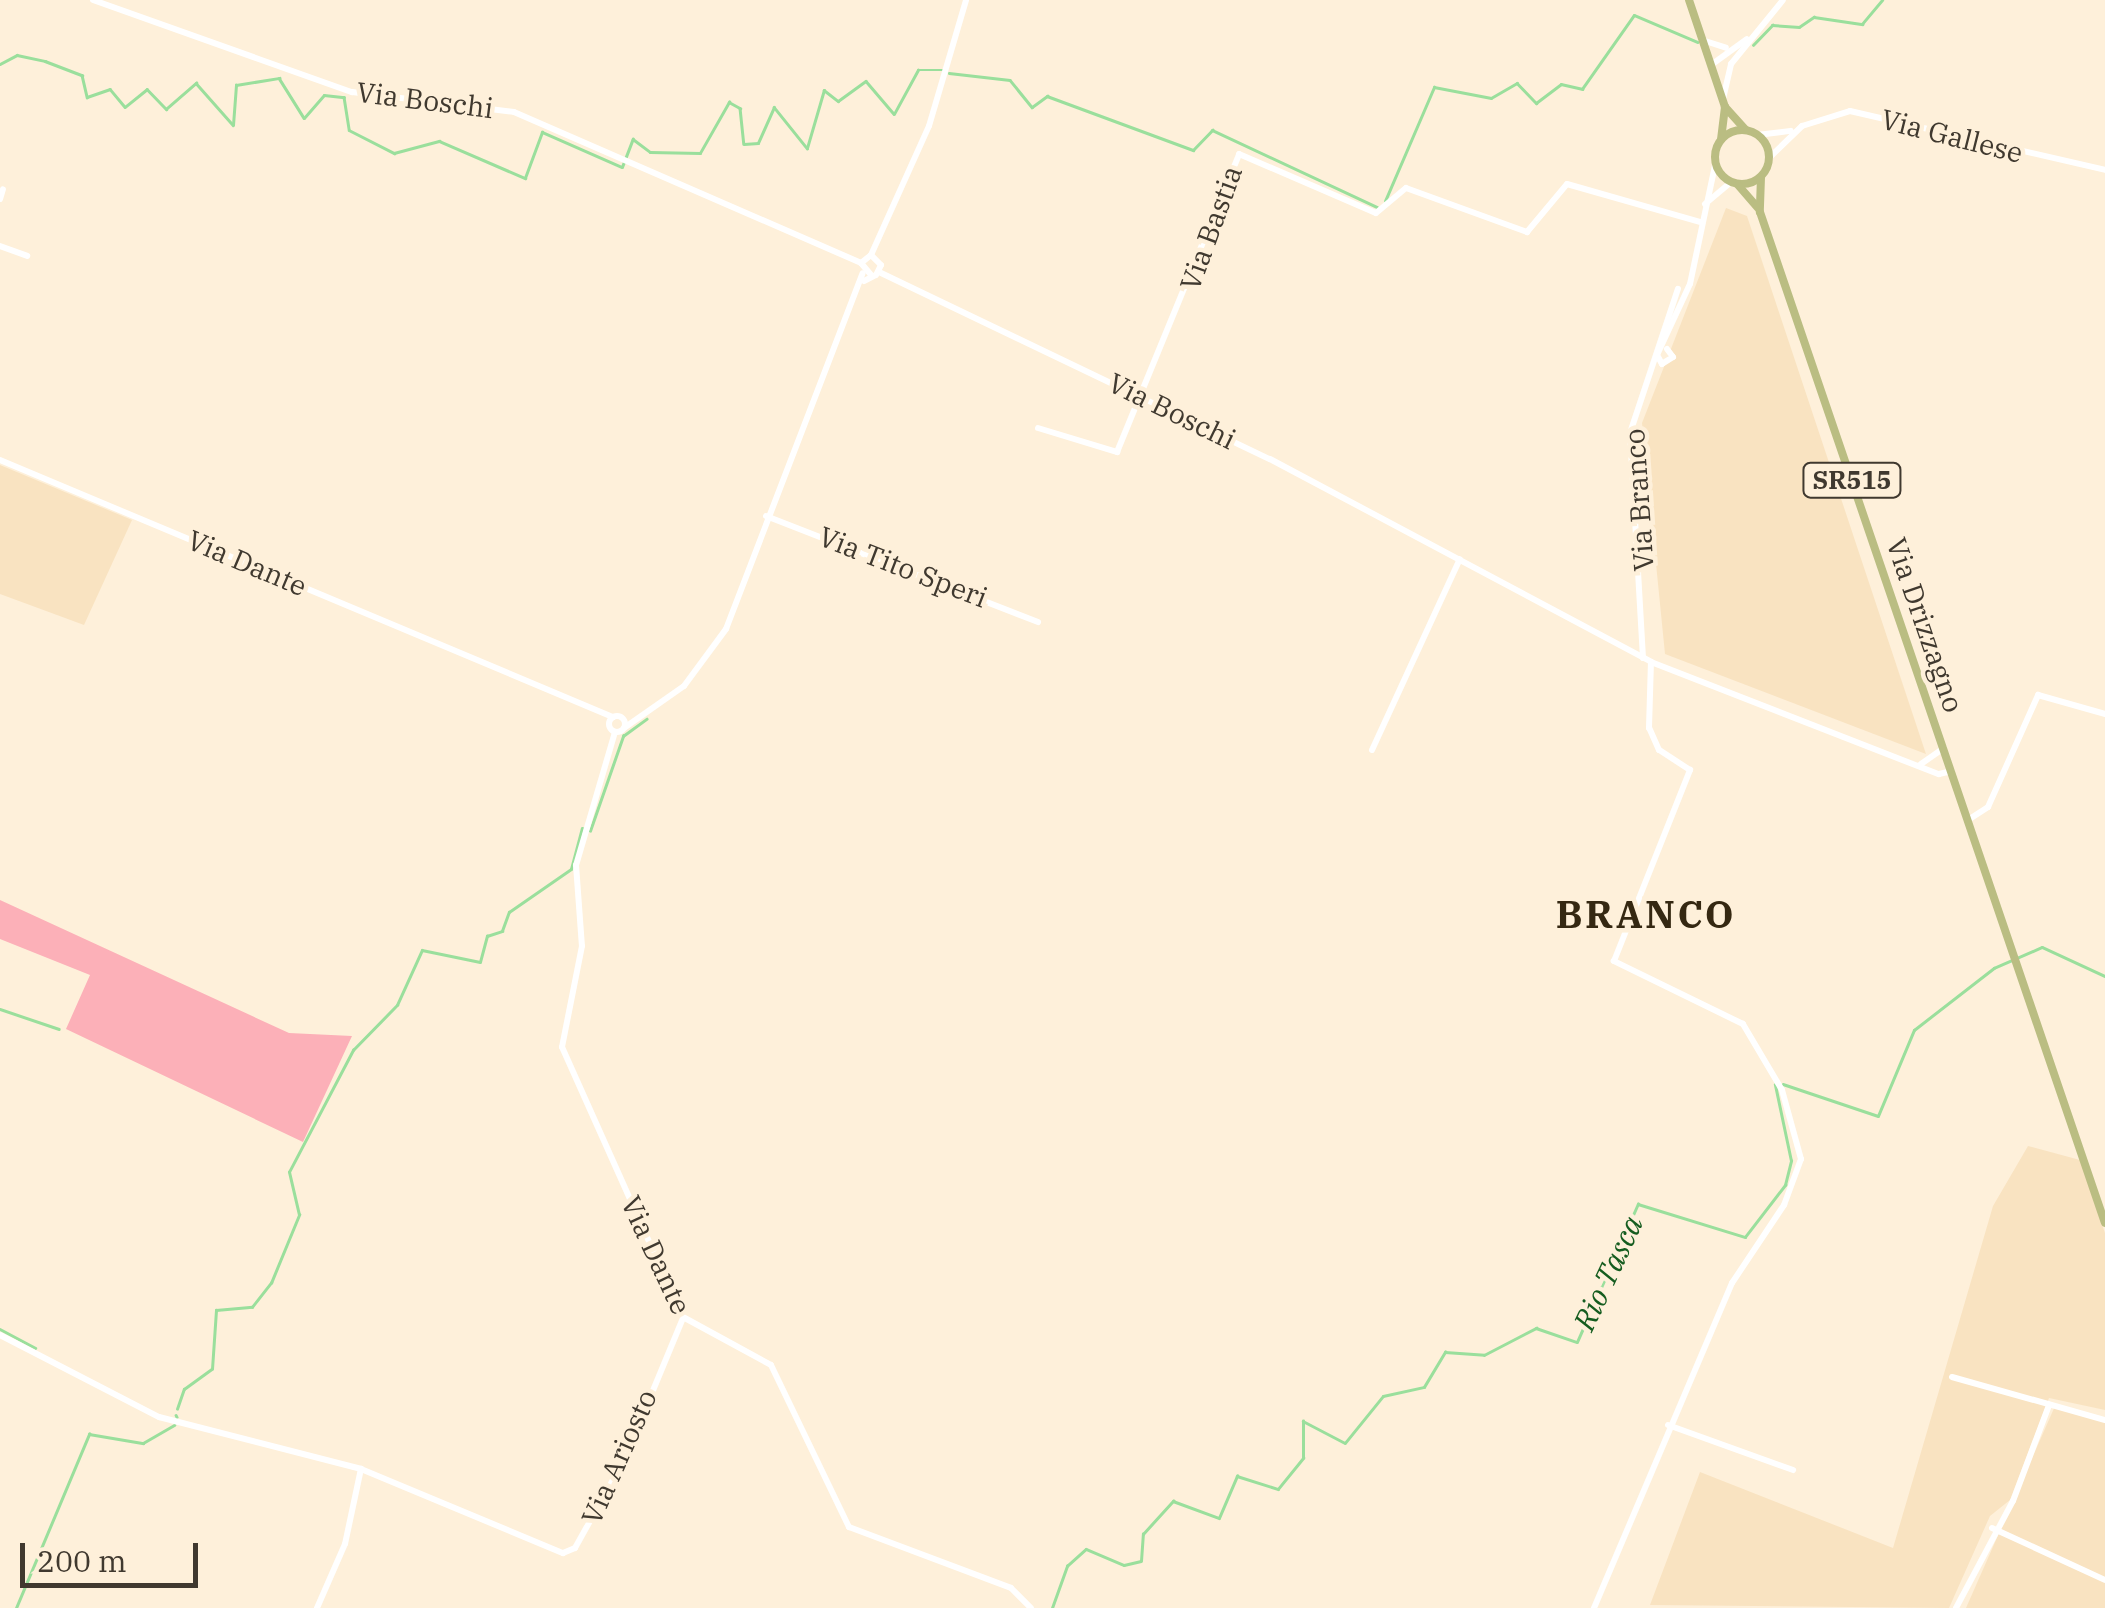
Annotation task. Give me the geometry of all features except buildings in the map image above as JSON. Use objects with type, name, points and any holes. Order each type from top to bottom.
[{"type":"main road","points":[[1688,0],[1724,104],[1746,130],[1757,135],[1769,158],[1761,177],[1734,184],[1715,165],[1724,104]]},
{"type":"main road","points":[[1721,139],[1746,130]]},
{"type":"main road","name":"Via Drizzagno","points":[[1761,177],[1760,212],[2105,1223]]},
{"type":"main road","name":"Via Drizzagno","points":[[1734,184],[1760,212]]},
{"type":"street","name":"Via Boschi","points":[[93,0],[327,86],[514,112],[860,263]]},
{"type":"street","points":[[604,714],[614,732],[624,728],[631,718],[684,686],[710,656],[766,516],[879,259],[879,248],[966,0]]},
{"type":"street","points":[[1724,104],[1748,39],[1783,0]]},
{"type":"street","points":[[1710,65],[1728,48],[1748,39]]},
{"type":"street","points":[[1702,40],[1728,48]]},
{"type":"street","name":"Via Gallese","points":[[1757,135],[1850,111],[2105,170]]},
{"type":"street","name":"Via Gallese","points":[[1769,158],[1802,126]]},
{"type":"street","name":"Via Bastia","points":[[1144,398],[1239,154],[1376,213],[1406,188],[1527,232],[1567,184],[1700,222]]},
{"type":"street","points":[[1667,349],[1715,165]]},
{"type":"street","points":[[1702,210],[1734,184]]},
{"type":"street","points":[[0,199],[3,189]]},
{"type":"street","points":[[0,246],[26,256]]},
{"type":"street","points":[[870,275],[860,263],[879,248]]},
{"type":"street","points":[[871,255],[879,259]]},
{"type":"street","name":"Via Boschi","points":[[870,275],[1144,398],[1460,559],[1642,658],[1920,764],[1939,774],[1959,793]]},
{"type":"street","name":"Via Branco","points":[[1642,658],[1630,433],[1678,288]]},
{"type":"street","points":[[1038,428],[1111,456],[1144,398]]},
{"type":"street","name":"Via Dante","points":[[0,460],[604,714],[617,716]]},
{"type":"street","name":"Via Tito Speri","points":[[766,516],[1038,622]]},
{"type":"street","points":[[1372,750],[1460,559]]},
{"type":"street","points":[[1594,1608],[1668,1425],[1745,1258],[1784,1205],[1801,1159],[1782,1090],[1736,1017],[1614,961],[1690,770],[1659,750],[1649,728],[1651,662]]},
{"type":"street","points":[[1968,820],[1988,808],[2038,696],[2105,714]]},
{"type":"street","points":[[617,716],[631,718]]},
{"type":"street","points":[[608,725],[617,716]]},
{"type":"street","points":[[617,716],[624,728]]},
{"type":"street","name":"Via Dante","points":[[614,732],[576,865],[582,946],[562,1046],[683,1317],[770,1366],[849,1526],[1012,1588],[1031,1608]]},
{"type":"street","points":[[1930,764],[1944,748]]},
{"type":"street","name":"Via Boschi","points":[[1920,764],[1952,771]]},
{"type":"street","points":[[1939,774],[1952,771]]},
{"type":"street","name":"Via Ariosto","points":[[0,1335],[159,1417],[361,1469],[563,1552],[574,1548],[625,1458],[683,1317]]},
{"type":"street","points":[[1952,1376],[2105,1420]]},
{"type":"street","points":[[1956,1608],[1992,1528],[2013,1501],[2050,1404]]},
{"type":"street","points":[[1668,1425],[1793,1470]]},
{"type":"street","points":[[318,1608],[345,1544],[361,1469]]},
{"type":"street","points":[[1992,1528],[2105,1580]]},
{"type":"shaded area","points":[[1726,208],[1747,216],[1926,754],[1665,654],[1642,423]]},
{"type":"shaded area","points":[[0,465],[132,520],[84,625],[0,594]]},
{"type":"shaded area","points":[[0,900],[289,1033],[352,1036],[303,1142],[66,1029],[90,975],[0,939]]},
{"type":"shaded area","points":[[2028,1146],[2080,1160],[2105,1233],[2105,1410],[2049,1398],[2010,1500],[1990,1516],[1949,1608],[1650,1605],[1700,1472],[1893,1548],[1993,1206]]},
{"type":"shaded area","points":[[2055,1406],[2105,1419],[2105,1608],[1966,1608]]},
{"type":"waterway","points":[[1753,45],[1772,25],[1799,27],[1814,17],[1862,24],[1882,0]]},
{"type":"waterway","points":[[1385,201],[1434,87],[1491,98],[1517,83],[1536,103],[1561,84],[1582,89],[1634,15],[1698,42]]},
{"type":"waterway","points":[[0,64],[17,55],[45,61],[82,75],[87,97],[110,89],[125,107],[147,89],[166,109],[196,83],[233,125],[236,85],[279,78],[304,118],[324,95],[344,97],[349,130],[394,153],[439,141],[525,178],[542,132],[622,167],[633,139],[650,152],[700,153],[729,102],[740,108],[744,144],[758,143],[774,107],[807,148],[824,90],[838,101],[866,81],[894,114],[918,70],[942,70]]},
{"type":"waterway","points":[[949,73],[1010,80],[1032,107],[1047,96],[1193,150],[1212,130],[1377,207]]},
{"type":"waterway","points":[[590,831],[623,736],[646,719]]},
{"type":"waterway","points":[[177,1409],[184,1389],[212,1369],[216,1310],[252,1307],[271,1283],[299,1215],[289,1172],[353,1050],[397,1005],[422,950],[480,962],[487,936],[502,931],[509,912],[571,869],[582,828]]},
{"type":"waterway","name":"Rio Tasca","points":[[1783,1084],[1878,1116],[1914,1030],[1994,968],[2042,947],[2105,976]]},
{"type":"waterway","points":[[0,1009],[59,1029]]},
{"type":"waterway","name":"Rio Tasca","points":[[1052,1608],[1067,1566],[1086,1549],[1124,1565],[1141,1561],[1143,1534],[1173,1501],[1219,1518],[1237,1476],[1278,1489],[1303,1458],[1303,1421],[1345,1443],[1383,1396],[1424,1387],[1445,1352],[1484,1355],[1536,1328],[1577,1342],[1638,1204],[1745,1237],[1785,1185],[1791,1161],[1775,1085]]},
{"type":"waterway","points":[[0,1329],[35,1348]]},
{"type":"waterway","points":[[16,1608],[89,1434],[143,1443],[174,1425]]},
{"type":"district","name":"BRANCO","points":[[1646,914]]}]
